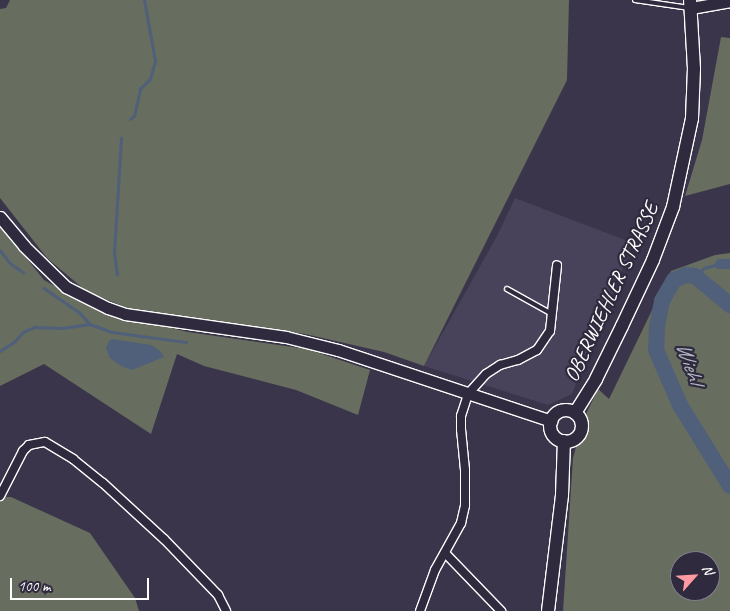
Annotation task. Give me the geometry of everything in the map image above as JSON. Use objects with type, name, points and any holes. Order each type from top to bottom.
[{"type":"main road","points":[[691,4],[730,1]]},
{"type":"main road","name":"OBERWIEHLER STRASSE","points":[[575,412],[596,379],[622,326],[653,260],[673,207],[692,118],[694,69],[691,4]]},
{"type":"main road","points":[[0,217],[24,246],[66,287],[108,308],[125,314],[286,337],[329,348],[551,421]]},
{"type":"main road","points":[[560,411],[575,412],[581,421],[581,431],[574,439],[564,441],[552,433],[551,421],[560,411]]},
{"type":"main road","points":[[548,611],[562,495],[564,441]]},
{"type":"street","points":[[420,611],[435,570],[460,523],[465,505],[465,470],[460,429],[461,416],[468,394],[486,374],[500,365],[518,360],[537,350],[550,331],[557,265]]},
{"type":"street","points":[[0,496],[23,451],[29,445],[44,442],[72,459],[110,489],[218,595],[226,611]]},
{"type":"street","points":[[445,553],[501,611]]},
{"type":"lane","points":[[635,0],[678,8],[691,4]]},
{"type":"lane","points":[[507,289],[552,314]]},
{"type":"shaded area","points":[[515,198],[633,243],[572,394],[548,405],[424,366],[497,236]]},
{"type":"green space","points":[[10,0],[569,0],[567,80],[424,366],[384,352],[305,334],[144,315],[86,291],[47,258],[0,198],[0,9],[6,8]]},
{"type":"green space","points":[[721,37],[730,38],[730,184],[685,196],[702,140]]},
{"type":"green space","points":[[0,225],[44,280],[98,310],[188,332],[307,349],[370,370],[358,415],[296,390],[204,366],[177,354],[151,434],[44,364],[0,386]]},
{"type":"green space","points":[[730,253],[730,611],[563,611],[573,458],[576,447],[588,435],[586,414],[598,389],[609,399],[671,271],[715,255]]},
{"type":"green space","points":[[0,497],[11,497],[90,533],[135,598],[139,611],[0,611]]},
{"type":"water","points":[[718,259],[730,259],[730,269],[717,269],[714,265]]},
{"type":"water","points":[[112,339],[151,345],[160,351],[164,357],[132,370],[121,366],[110,358],[106,348]]},
{"type":"waterway","points":[[130,119],[134,116],[140,89],[150,79],[155,61],[144,0]]},
{"type":"waterway","points":[[117,275],[114,253],[121,138]]},
{"type":"waterway","points":[[0,250],[10,263],[23,272]]},
{"type":"waterway","points":[[695,276],[704,268],[715,265]]},
{"type":"waterway","name":"Wiehl","points":[[730,305],[695,276],[686,275],[674,280],[662,301],[657,326],[656,350],[680,405],[730,486]]},
{"type":"waterway","points":[[44,288],[80,313],[90,324]]},
{"type":"waterway","points":[[0,351],[14,342],[23,332],[35,327],[62,328],[90,324],[112,332],[186,342]]}]
